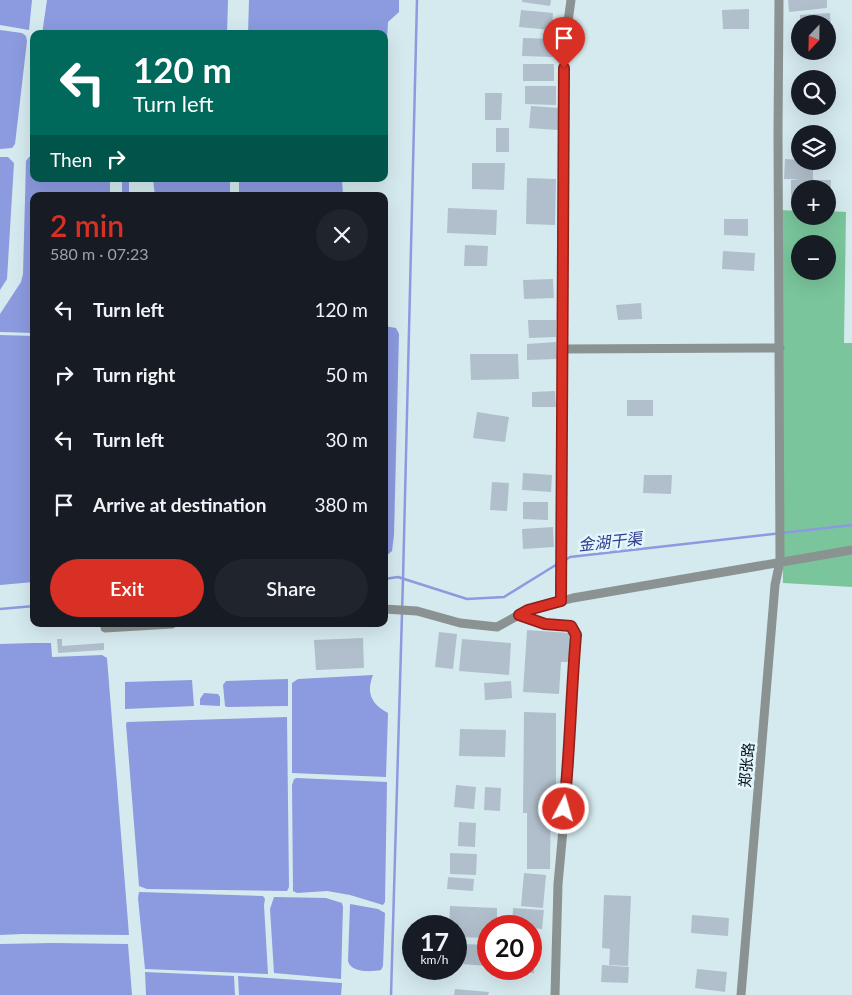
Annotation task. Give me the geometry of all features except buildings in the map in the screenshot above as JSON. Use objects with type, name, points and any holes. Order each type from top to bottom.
[{"type":"street","points":[[561,601],[564,51],[571,0]]},
{"type":"street","name":"郑张路","points":[[741,995],[775,585],[780,562],[779,0]]},
{"type":"street","points":[[563,349],[780,348]]},
{"type":"street","points":[[388,609],[417,611],[460,623],[497,627],[528,610],[561,601],[852,550]]},
{"type":"street","points":[[519,615],[545,624],[571,626],[576,635],[569,764],[558,884],[555,995]]},
{"type":"street","points":[[106,628],[122,627]]},
{"type":"green space","points":[[779,210],[791,211],[791,225],[836,225],[836,211],[846,212],[844,343],[852,343],[852,587],[783,583]]},
{"type":"water","points":[[0,0],[32,0],[29,30],[0,25]]},
{"type":"water","points":[[47,0],[228,0],[227,30],[43,30]]},
{"type":"water","points":[[249,0],[399,0],[399,12],[388,22],[388,30],[248,30]]},
{"type":"water","points":[[0,30],[22,33],[26,36],[27,41],[15,144],[12,148],[0,149]]},
{"type":"water","points":[[0,157],[8,157],[14,163],[7,279],[0,290]]},
{"type":"water","points":[[30,157],[30,182],[110,182],[110,192],[30,192],[30,333],[0,332],[0,314],[21,282],[23,274],[26,161]]},
{"type":"water","points":[[122,182],[129,182],[129,192],[122,192]]},
{"type":"water","points":[[153,182],[230,182],[230,192],[155,192]]},
{"type":"water","points":[[239,182],[342,182],[343,192],[239,192]]},
{"type":"water","points":[[388,327],[396,328],[399,334],[392,551],[388,554]]},
{"type":"water","points":[[0,335],[30,336],[30,582],[0,585]]},
{"type":"water","points":[[51,643],[52,657],[102,655],[107,658],[129,935],[0,935],[0,644]]},
{"type":"water","points":[[373,675],[370,693],[374,702],[388,713],[386,777],[292,773],[292,683],[298,679]]},
{"type":"water","points":[[288,679],[288,706],[225,706],[223,685],[226,681]]},
{"type":"water","points":[[192,680],[194,706],[125,709],[125,682]]},
{"type":"water","points":[[204,693],[218,694],[220,706],[200,705],[200,699]]},
{"type":"water","points":[[287,717],[289,887],[287,891],[147,889],[139,886],[127,722]]},
{"type":"water","points":[[294,779],[387,782],[385,902],[383,905],[350,895],[327,891],[297,893],[293,891],[292,785]]},
{"type":"water","points":[[139,892],[263,896],[265,899],[268,974],[145,969]]},
{"type":"water","points":[[274,897],[326,898],[342,903],[341,979],[274,973],[270,909]]},
{"type":"water","points":[[350,904],[378,909],[385,913],[383,966],[381,970],[357,970],[348,961]]},
{"type":"water","points":[[0,944],[128,944],[132,995],[0,995]]},
{"type":"water","points":[[145,972],[234,976],[235,995],[146,995]]},
{"type":"water","points":[[238,976],[342,983],[341,995],[239,995]]},
{"type":"waterway","points":[[391,995],[417,0]]},
{"type":"waterway","name":"金湖干渠","points":[[564,561],[570,557],[852,525]]},
{"type":"waterway","name":"金湖干渠","points":[[388,578],[398,577],[467,599],[504,597],[559,563]]},
{"type":"waterway","name":"金湖干渠","points":[[0,609],[30,606]]},
{"type":"route","points":[[564,68],[561,601],[528,610],[519,615],[545,624],[571,626],[576,635],[569,764],[564,809]]}]
